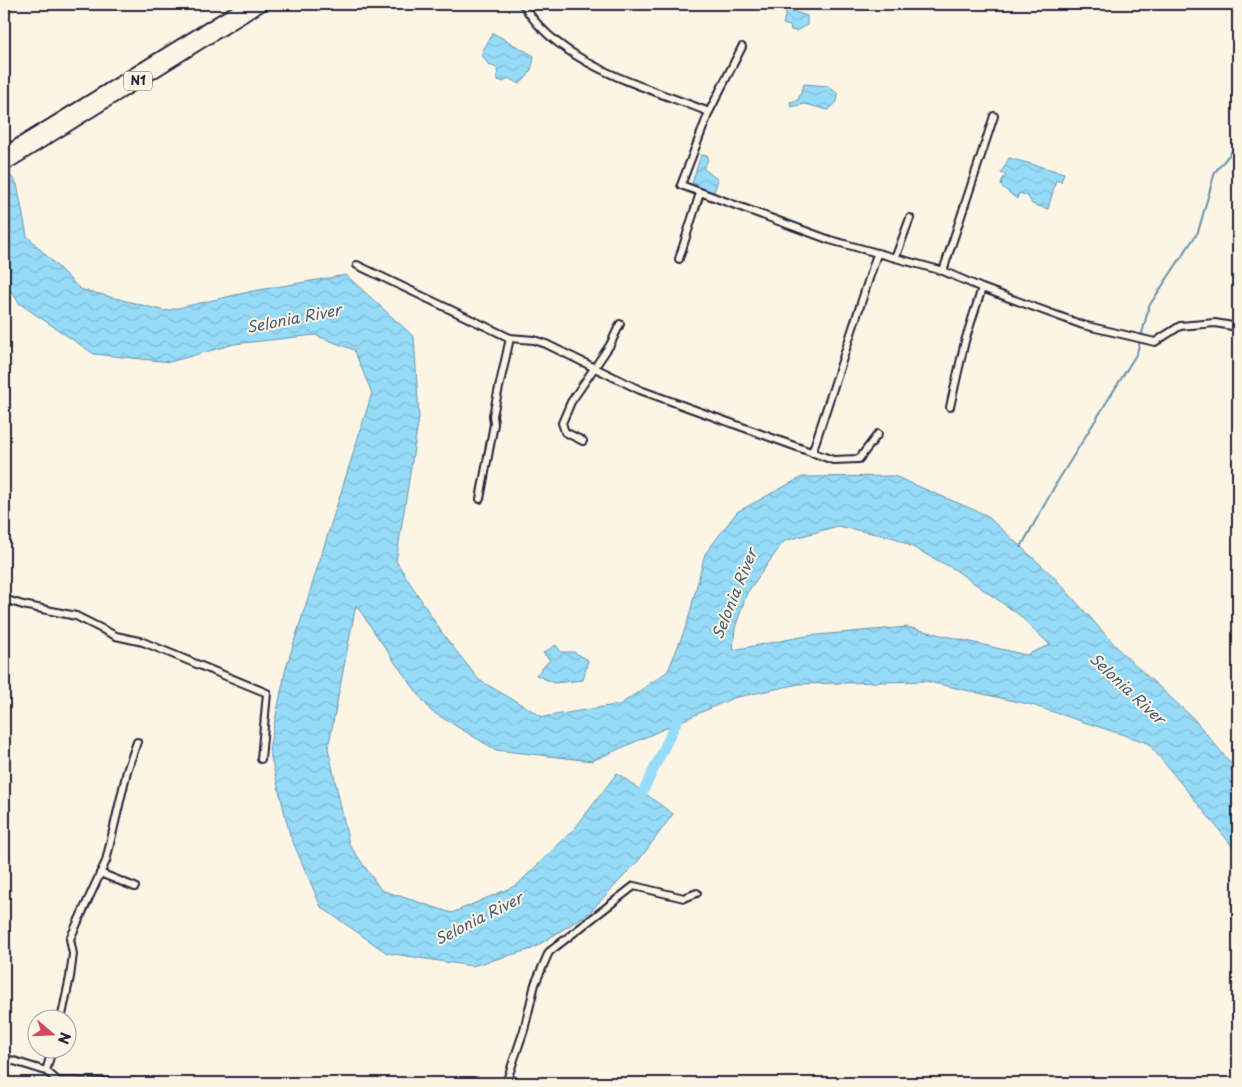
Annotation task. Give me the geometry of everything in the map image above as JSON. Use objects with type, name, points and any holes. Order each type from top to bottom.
[{"type":"highway","name":"N1","points":[[4,165],[9,154],[248,4]]},
{"type":"highway","name":"N1","points":[[9,154],[262,4]]},
{"type":"street","points":[[523,4],[532,19],[569,52],[604,70],[709,112]]},
{"type":"street","points":[[742,47],[709,112],[681,185],[877,254],[896,256],[943,271],[982,288],[1083,325],[1154,342],[1180,326],[1215,323],[1238,327]]},
{"type":"street","points":[[943,271],[994,116]]},
{"type":"street","points":[[679,259],[700,193]]},
{"type":"street","points":[[896,256],[910,218]]},
{"type":"street","points":[[812,453],[877,254]]},
{"type":"street","points":[[358,265],[510,338],[534,340],[546,344],[594,369],[697,413],[833,460],[859,459],[878,434]]},
{"type":"street","points":[[950,407],[966,341],[982,288]]},
{"type":"street","points":[[583,441],[565,432],[562,423],[571,402],[610,345],[620,324]]},
{"type":"street","points":[[480,499],[494,424],[493,415],[510,338]]},
{"type":"street","points":[[4,599],[76,616],[116,636],[143,642],[267,693],[261,759]]},
{"type":"street","points":[[63,1010],[73,954],[70,939],[100,873],[112,840],[127,771],[136,742]]},
{"type":"street","points":[[100,873],[135,886]]},
{"type":"street","points":[[506,1083],[524,1030],[535,984],[549,952],[634,886],[684,898],[697,894]]},
{"type":"street","points":[[4,1058],[46,1071],[58,1082],[142,1083]]},
{"type":"street","points":[[46,1071],[49,1060]]},
{"type":"water","points":[[787,9],[807,16],[807,25],[796,31],[791,30],[790,26],[783,24]]},
{"type":"water","points":[[493,33],[534,56],[530,72],[519,84],[508,78],[504,82],[498,80],[497,68],[489,65],[481,54]]},
{"type":"water","points":[[804,84],[828,86],[838,94],[837,102],[828,110],[805,104],[791,107],[790,102],[798,100]]},
{"type":"water","points":[[701,155],[708,156],[703,168],[718,180],[714,192],[709,194],[697,189],[698,185],[692,183]]},
{"type":"water","points":[[1009,158],[1064,173],[1061,182],[1056,180],[1048,209],[1032,204],[1028,196],[1019,193],[1017,199],[1001,186],[1002,180],[1006,175],[1001,173]]},
{"type":"water","points":[[4,167],[17,184],[27,236],[80,289],[165,311],[253,291],[346,275],[414,337],[419,417],[396,561],[442,633],[479,680],[543,717],[621,704],[668,671],[687,624],[705,554],[737,512],[802,477],[894,476],[986,515],[1053,576],[1122,653],[1193,718],[1238,772],[1238,853],[1148,743],[1032,705],[925,681],[799,684],[733,698],[592,761],[496,750],[431,711],[356,605],[328,748],[349,844],[381,890],[452,913],[517,885],[576,827],[617,773],[673,814],[639,860],[589,913],[532,949],[472,966],[387,953],[321,907],[290,835],[269,749],[286,668],[372,393],[354,350],[315,335],[234,344],[170,362],[94,354],[20,304],[4,282]],"holes":[[[838,526],[895,538],[954,569],[1018,614],[1050,645],[1026,655],[907,627],[806,636],[733,650],[735,628],[747,593],[784,541]]]},
{"type":"water","points":[[556,645],[561,652],[574,652],[588,660],[583,680],[554,683],[536,675],[550,660],[543,653]]},
{"type":"waterway","points":[[1021,547],[1056,484],[1137,353],[1149,306],[1198,232],[1215,172],[1238,144]]},
{"type":"waterway","name":"Selonia River","points":[[637,804],[682,711]]}]
